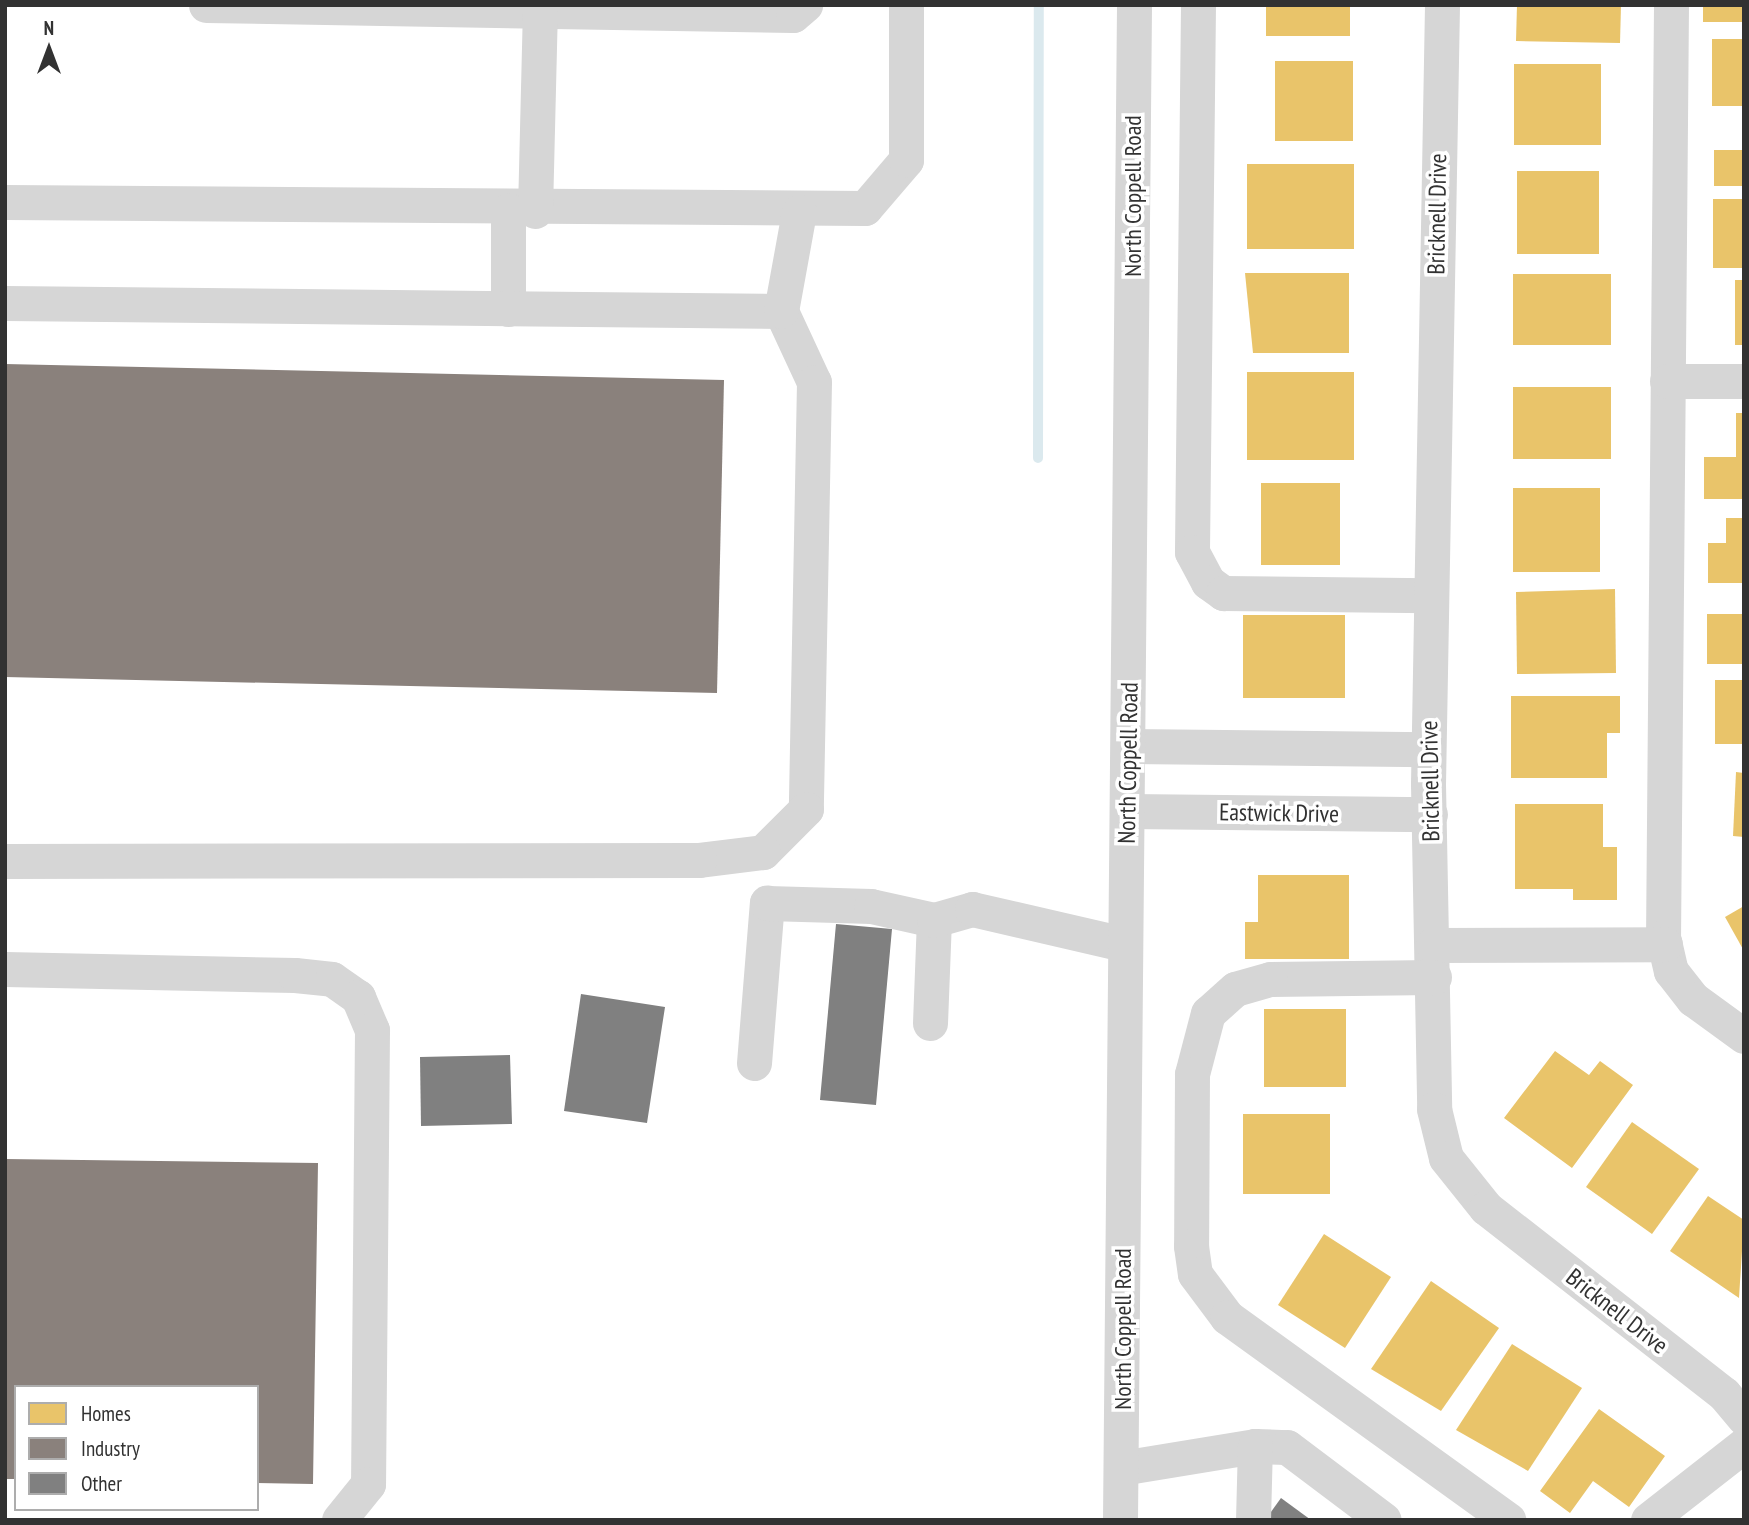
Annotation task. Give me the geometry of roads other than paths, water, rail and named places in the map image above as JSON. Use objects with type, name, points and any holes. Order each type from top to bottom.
[{"type":"street","points":[[206,5],[793,15],[805,5]]},
{"type":"street","points":[[5,202],[799,212],[865,208],[906,160],[906,5]]},
{"type":"street","name":"North Coppell Road","points":[[1120,1520],[1134,5]]},
{"type":"street","points":[[1198,5],[1192,552],[1208,582],[1223,593],[1430,595]]},
{"type":"street","name":"Bricknell Drive","points":[[1442,5],[1428,749],[1434,1109],[1446,1158],[1486,1208],[1724,1394],[1744,1418]]},
{"type":"street","points":[[1671,5],[1660,781],[1665,944],[1671,971],[1693,999],[1744,1036]]},
{"type":"street","points":[[508,309],[521,210],[540,12]]},
{"type":"street","points":[[5,861],[699,860],[763,852],[806,809],[814,383],[780,311],[799,212]]},
{"type":"street","points":[[5,303],[780,311]]},
{"type":"street","points":[[1667,381],[1744,381]]},
{"type":"street","points":[[1129,746],[1428,749]]},
{"type":"street","name":"Eastwick Drive","points":[[1128,811],[1430,814]]},
{"type":"street","points":[[754,1063],[767,903],[871,906],[934,920],[972,909],[1124,944]]},
{"type":"street","points":[[930,1023],[934,920]]},
{"type":"street","points":[[1508,1520],[1227,1317],[1206,1296],[1192,1255],[1192,1074],[1208,1013],[1235,989],[1270,979],[1433,961],[1665,944]]},
{"type":"street","points":[[5,969],[295,975],[332,979],[358,997],[372,1030],[368,1483],[339,1520]]},
{"type":"street","points":[[1648,1520],[1744,1445]]},
{"type":"street","points":[[1121,1468],[1255,1446],[1287,1447],[1384,1520]]},
{"type":"street","points":[[1253,1520],[1255,1446]]},
{"type":"waterway","points":[[1038,458],[1039,5]]}]
